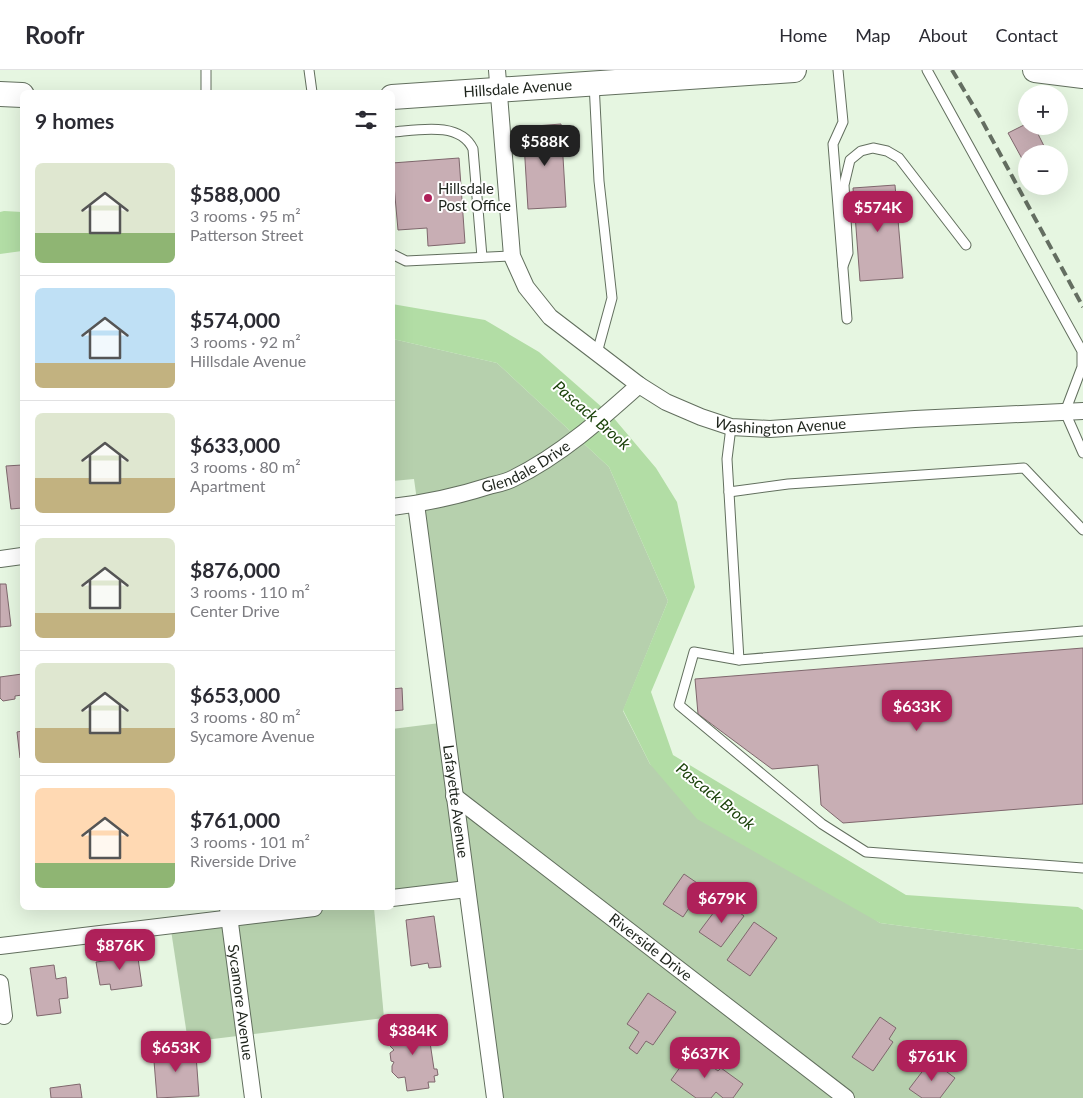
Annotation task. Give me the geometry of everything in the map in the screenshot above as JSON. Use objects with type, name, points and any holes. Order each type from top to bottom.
[{"type":"street","name":"Hillsdale Avenue","points":[[395,96],[498,80],[594,83],[794,70]]},
{"type":"street","points":[[1035,70],[1083,76]]},
{"type":"street","name":"Washington Avenue","points":[[498,80],[512,256],[526,287],[550,317],[666,402],[731,427],[770,429],[915,419],[1083,411]]},
{"type":"street","points":[[0,94],[20,95]]},
{"type":"street","name":"Glendale Drive","points":[[395,507],[468,493],[513,479],[569,444],[639,384]]},
{"type":"street","name":"Lafayette Avenue","points":[[416,504],[495,1098]]},
{"type":"street","points":[[0,560],[20,556]]},
{"type":"street","name":"Riverside Drive","points":[[454,796],[846,1098]]},
{"type":"street","points":[[395,898],[467,889]]},
{"type":"street","points":[[0,946],[229,913],[280,910]]},
{"type":"street","name":"Sycamore Avenue","points":[[229,913],[253,1098]]},
{"type":"street","points":[[0,983],[4,1016]]},
{"type":"lane","points":[[206,70],[206,90]]},
{"type":"lane","points":[[309,70],[312,90]]},
{"type":"lane","points":[[838,70],[843,122],[833,144],[847,319]]},
{"type":"lane","points":[[927,70],[1082,351],[1082,367],[1065,412],[1083,453]]},
{"type":"lane","points":[[594,83],[599,181],[612,298],[597,353]]},
{"type":"lane","points":[[395,132],[444,130],[459,134],[469,140],[474,149],[482,257]]},
{"type":"lane","points":[[843,266],[848,254],[844,185],[850,160],[861,151],[873,148],[887,151],[899,158],[966,246]]},
{"type":"lane","points":[[395,256],[406,261],[512,256]]},
{"type":"lane","points":[[731,427],[727,460],[739,660]]},
{"type":"lane","points":[[729,492],[788,484],[1024,468],[1083,530]]},
{"type":"lane","points":[[1083,631],[739,660],[694,652],[679,705],[822,824],[866,852],[1083,868]]},
{"type":"shaded area","points":[[395,339],[497,363],[609,467],[668,601],[623,711],[650,764],[880,923],[1083,950],[1083,1098],[497,1098],[470,885],[395,894],[395,729],[448,722],[414,479],[395,481]]},
{"type":"shaded area","points":[[230,910],[374,910],[384,1018],[188,1042],[169,917]]},
{"type":"water","points":[[0,212],[20,212],[20,251],[0,254]]},
{"type":"water","name":"Pascack Brook","points":[[395,305],[485,320],[539,352],[612,416],[656,468],[677,502],[695,587],[651,692],[673,755],[906,895],[1078,907],[1083,910],[1083,950],[880,923],[697,819],[650,764],[623,710],[668,601],[609,467],[497,363],[395,339]]},
{"type":"building","points":[[561,124],[566,207],[528,209],[523,127]]},
{"type":"building","points":[[1018,128],[1018,135],[1038,135],[1044,145],[1018,145],[1018,151],[1008,133]]},
{"type":"building","name":"Hillsdale Post Office","points":[[459,158],[465,243],[428,246],[427,228],[398,230],[395,196],[395,163]]},
{"type":"building","points":[[895,185],[903,278],[860,281],[853,188]]},
{"type":"building","points":[[20,465],[20,508],[11,509],[6,466]]},
{"type":"building","points":[[0,584],[6,584],[11,626],[0,627]]},
{"type":"building","points":[[1083,648],[1083,804],[843,823],[821,805],[818,765],[772,769],[698,714],[695,679]]},
{"type":"building","points":[[20,674],[20,695],[15,696],[15,699],[3,701],[0,698],[0,677]]},
{"type":"building","points":[[402,688],[403,710],[395,711],[395,689]]},
{"type":"building","points":[[20,731],[20,758],[17,732]]},
{"type":"building","points":[[684,874],[703,887],[683,917],[663,904]]},
{"type":"building","points":[[723,900],[744,916],[721,947],[699,932]]},
{"type":"building","points":[[434,916],[441,967],[429,968],[428,963],[411,966],[406,920]]},
{"type":"building","points":[[754,922],[777,938],[750,976],[727,960]]},
{"type":"building","points":[[137,951],[142,986],[111,990],[110,984],[100,985],[96,962],[112,960],[111,955]]},
{"type":"building","points":[[54,965],[56,979],[66,977],[68,998],[59,999],[61,1013],[37,1016],[30,968]]},
{"type":"building","points":[[648,993],[676,1012],[653,1045],[646,1041],[637,1054],[629,1048],[639,1032],[627,1024]]},
{"type":"building","points":[[880,1017],[896,1028],[889,1039],[893,1042],[873,1071],[852,1057]]},
{"type":"building","points":[[421,1022],[422,1030],[428,1029],[434,1069],[437,1069],[438,1075],[434,1076],[435,1082],[428,1082],[429,1088],[407,1091],[405,1077],[398,1078],[392,1072],[394,1062],[391,1061],[390,1053],[394,1050],[389,1045],[389,1037],[391,1032],[396,1032],[396,1025]]},
{"type":"building","points":[[179,1046],[179,1050],[191,1049],[191,1056],[196,1055],[199,1096],[157,1098],[153,1049]]},
{"type":"building","points":[[693,1049],[706,1058],[703,1060],[718,1071],[721,1068],[743,1084],[733,1098],[723,1098],[716,1092],[711,1098],[696,1098],[671,1080]]},
{"type":"building","points":[[931,1060],[955,1078],[940,1098],[922,1098],[909,1089]]},
{"type":"building","points":[[80,1084],[82,1098],[51,1098],[50,1088]]},
{"type":"railway","points":[[952,70],[980,117],[1083,307]]},
{"type":"place","name":"Hillsdale Post Office","points":[[428,198]]}]
